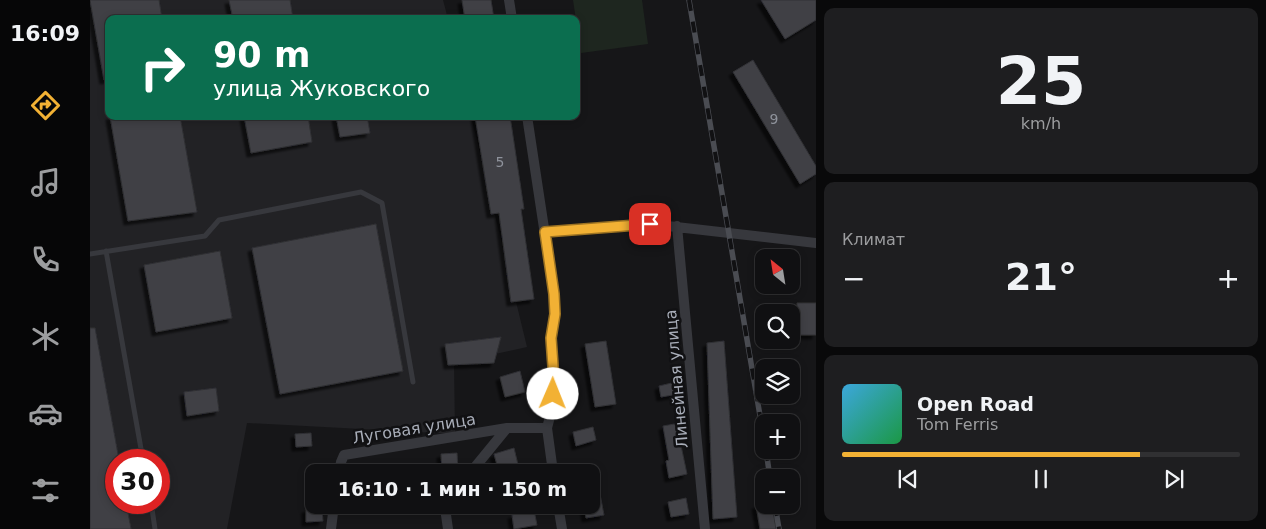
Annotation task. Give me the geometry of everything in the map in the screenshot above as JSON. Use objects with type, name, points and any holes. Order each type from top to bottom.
[{"type":"street","points":[[509,0],[511,15]]},
{"type":"street","points":[[528,120],[554,294],[555,314],[551,338],[554,380],[552,409],[546,428],[552,464]]},
{"type":"street","points":[[545,232],[650,224],[816,243]]},
{"type":"street","name":"Линейная улица","points":[[677,226],[705,529]]},
{"type":"street","points":[[478,464],[507,428],[546,428]]},
{"type":"street","name":"Луговая улица","points":[[341,464],[344,455],[507,428]]},
{"type":"street","points":[[331,529],[333,514]]},
{"type":"street","points":[[446,514],[448,529]]},
{"type":"street","points":[[560,514],[562,529]]},
{"type":"lane","points":[[90,254],[205,236],[219,220],[361,192],[382,203],[413,382]]},
{"type":"lane","points":[[106,251],[141,449]]},
{"type":"lane","points":[[152,514],[155,529]]},
{"type":"shaded area","points":[[90,0],[443,0],[447,15],[105,15],[105,120],[472,120],[527,347],[454,363],[455,434],[247,423],[227,529],[90,529]]},
{"type":"shaded area","points":[[573,0],[642,0],[648,44],[581,53],[580,15],[575,15]]},
{"type":"building","points":[[90,0],[159,0],[161,15],[105,15],[104,80]]},
{"type":"building","points":[[229,0],[290,0],[292,15],[232,15]]},
{"type":"building","points":[[462,0],[491,0],[493,15],[464,15]]},
{"type":"building","points":[[761,0],[816,0],[816,20],[785,39]]},
{"type":"building","points":[[753,60],[816,166],[816,174],[800,184],[733,72]]},
{"type":"building","points":[[111,120],[181,120],[197,212],[128,221]]},
{"type":"building","points":[[245,120],[309,120],[312,142],[251,153]]},
{"type":"building","points":[[337,120],[368,120],[370,133],[340,137]]},
{"type":"building","points":[[476,120],[511,120],[524,209],[521,209],[534,299],[511,302],[499,213],[491,214]]},
{"type":"building","points":[[376,224],[403,371],[280,394],[252,248]]},
{"type":"building","points":[[220,251],[232,318],[156,332],[144,265]]},
{"type":"building","points":[[816,303],[816,335],[800,335],[800,304],[797,304]]},
{"type":"building","points":[[90,328],[95,328],[117,449],[105,449],[105,514],[128,514],[131,529],[90,529]]},
{"type":"building","points":[[501,337],[494,363],[448,365],[445,344]]},
{"type":"building","points":[[606,341],[616,404],[595,407],[585,344]]},
{"type":"building","points":[[724,341],[737,517],[713,519],[707,343]]},
{"type":"building","points":[[520,371],[525,392],[505,397],[500,377]]},
{"type":"building","points":[[676,382],[678,394],[661,397],[659,386]]},
{"type":"building","points":[[216,388],[219,411],[187,416],[184,392]]},
{"type":"building","points":[[680,423],[684,440],[680,441],[687,474],[669,478],[666,461],[669,460],[663,426]]},
{"type":"building","points":[[593,427],[596,440],[576,446],[573,432]]},
{"type":"building","points":[[311,433],[312,446],[296,447],[295,434]]},
{"type":"building","points":[[514,448],[518,464],[497,464],[494,454]]},
{"type":"building","points":[[457,453],[458,464],[442,464],[441,454]]},
{"type":"building","points":[[600,494],[604,515],[586,518],[585,514],[600,514]]},
{"type":"building","points":[[686,498],[689,514],[671,517],[668,502]]},
{"type":"building","points":[[306,514],[322,514],[323,521],[306,522]]},
{"type":"building","points":[[535,514],[537,525],[514,529],[512,515]]},
{"type":"building","points":[[758,514],[774,514],[776,529],[760,529]]},
{"type":"railway","points":[[689,0],[760,414]]},
{"type":"railway","points":[[767,459],[769,469]]},
{"type":"railway","points":[[776,514],[779,529]]},
{"type":"route","points":[[553,394],[551,338],[555,314],[545,232],[650,224]]}]
